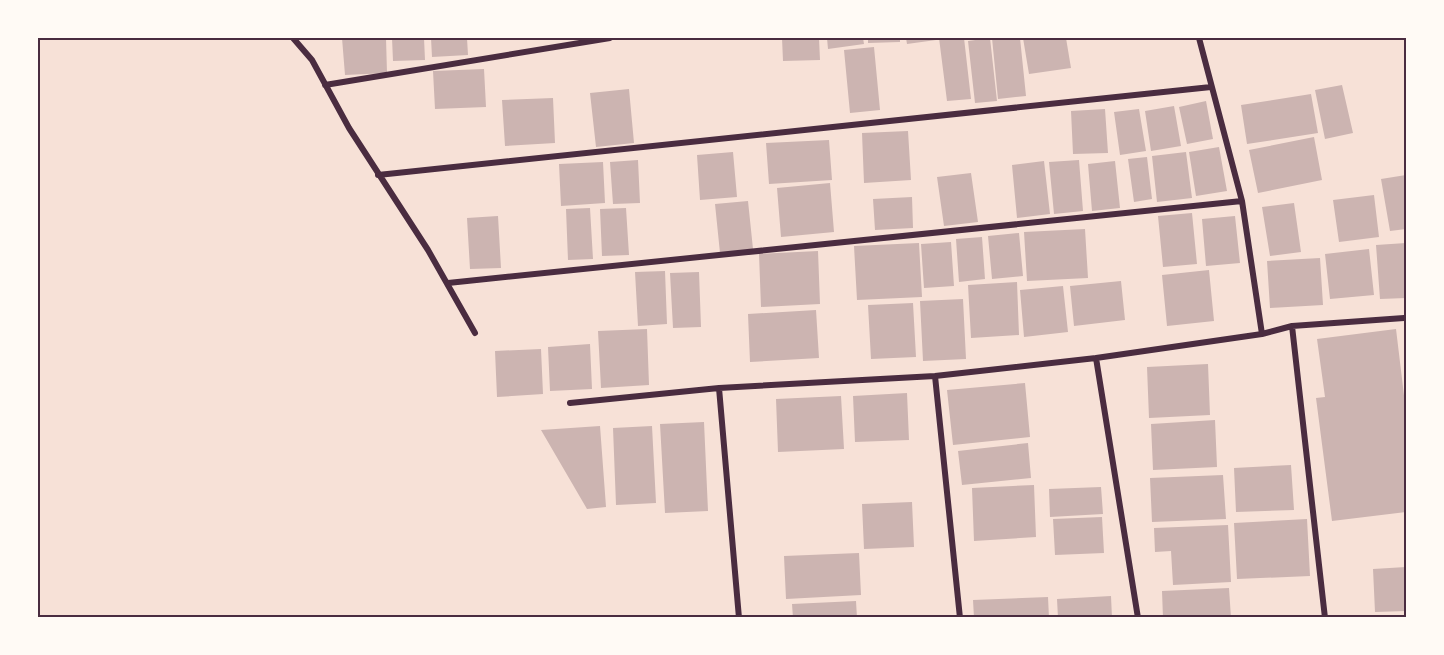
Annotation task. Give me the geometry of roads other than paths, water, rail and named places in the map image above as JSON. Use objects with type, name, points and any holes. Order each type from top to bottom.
[{"type":"street","points":[[293,38],[312,60],[349,129],[448,284],[475,333]]},
{"type":"street","points":[[326,85],[610,38]]},
{"type":"street","points":[[1199,38],[1242,201],[1262,334]]},
{"type":"street","points":[[378,175],[1212,87]]},
{"type":"street","points":[[448,284],[1242,201]]},
{"type":"street","points":[[570,403],[719,388],[935,376],[1096,358],[1262,334],[1292,326],[1404,318]]},
{"type":"street","points":[[1292,326],[1324,618]]},
{"type":"street","points":[[1096,358],[1138,618]]},
{"type":"street","points":[[935,376],[960,618]]},
{"type":"street","points":[[719,388],[739,618]]}]
